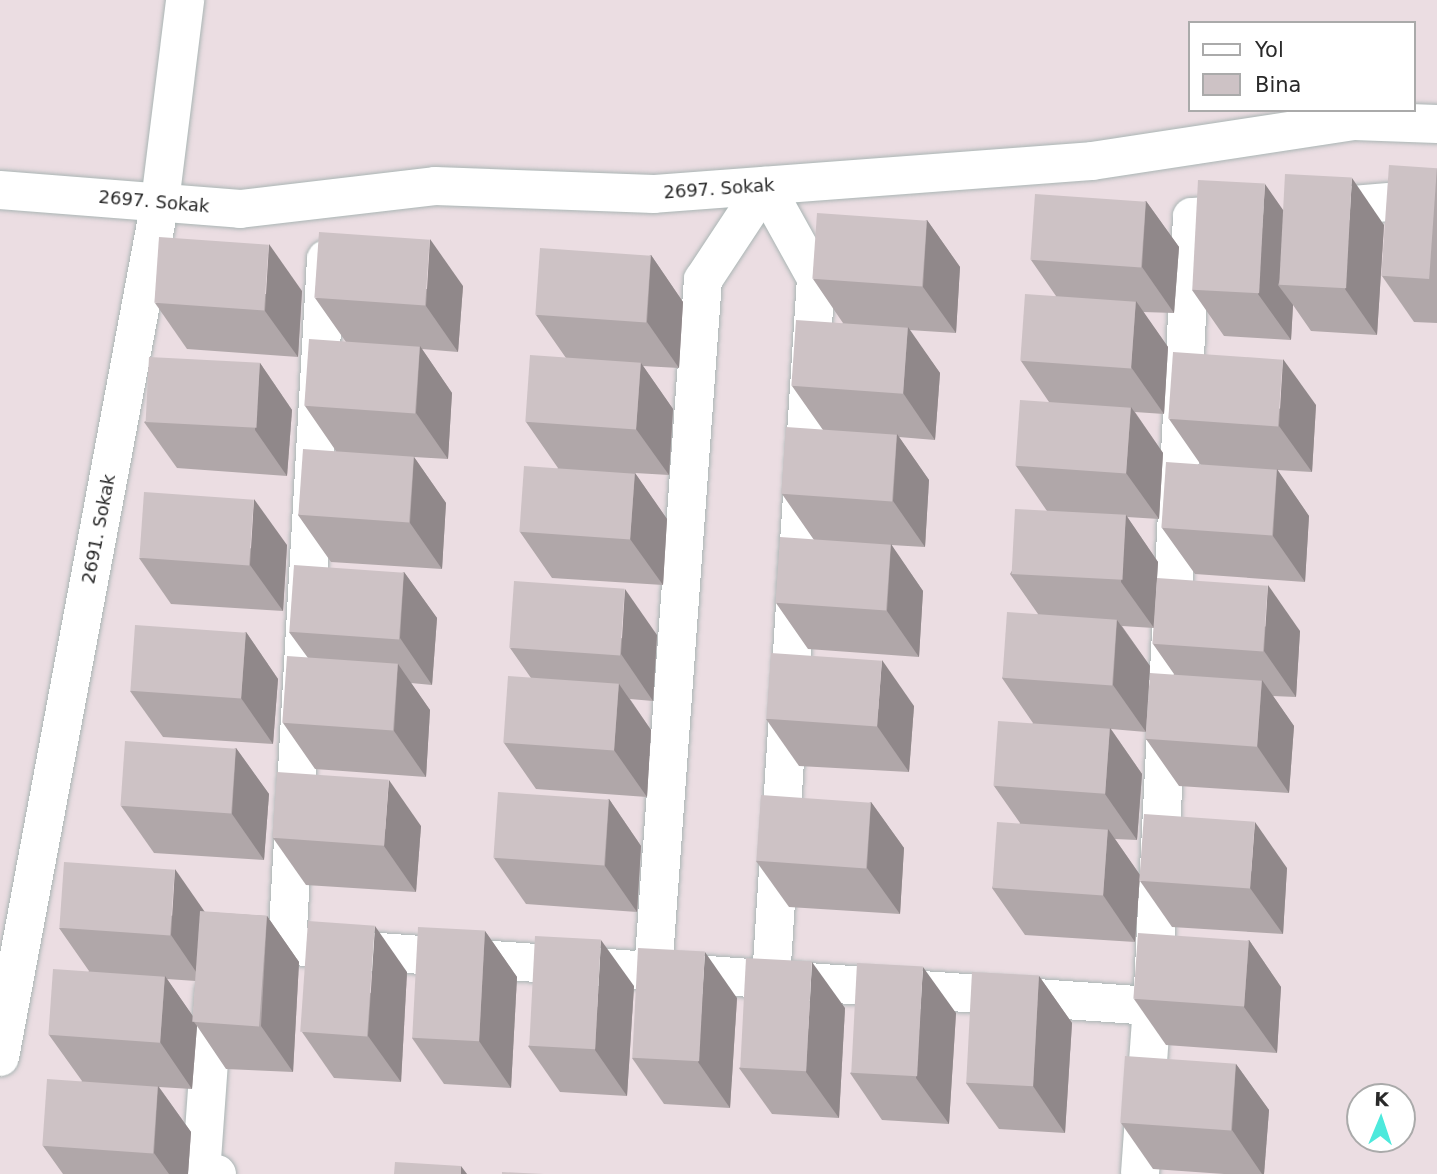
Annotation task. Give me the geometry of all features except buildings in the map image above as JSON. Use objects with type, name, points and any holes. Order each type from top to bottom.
[{"type":"street","name":"2691. Sokak","points":[[0,1057],[160,202],[185,0]]},
{"type":"street","name":"2697. Sokak","points":[[0,190],[240,209],[435,186],[654,194],[1091,161],[1354,121],[1437,124]]},
{"type":"street","points":[[653,972],[702,280],[765,186],[816,278],[771,979]]},
{"type":"street","points":[[1140,1174],[1152,1006],[1192,217],[1437,198]]},
{"type":"street","points":[[287,946],[326,259]]},
{"type":"street","points":[[217,1174],[201,1173],[217,940],[1152,1006]]}]
